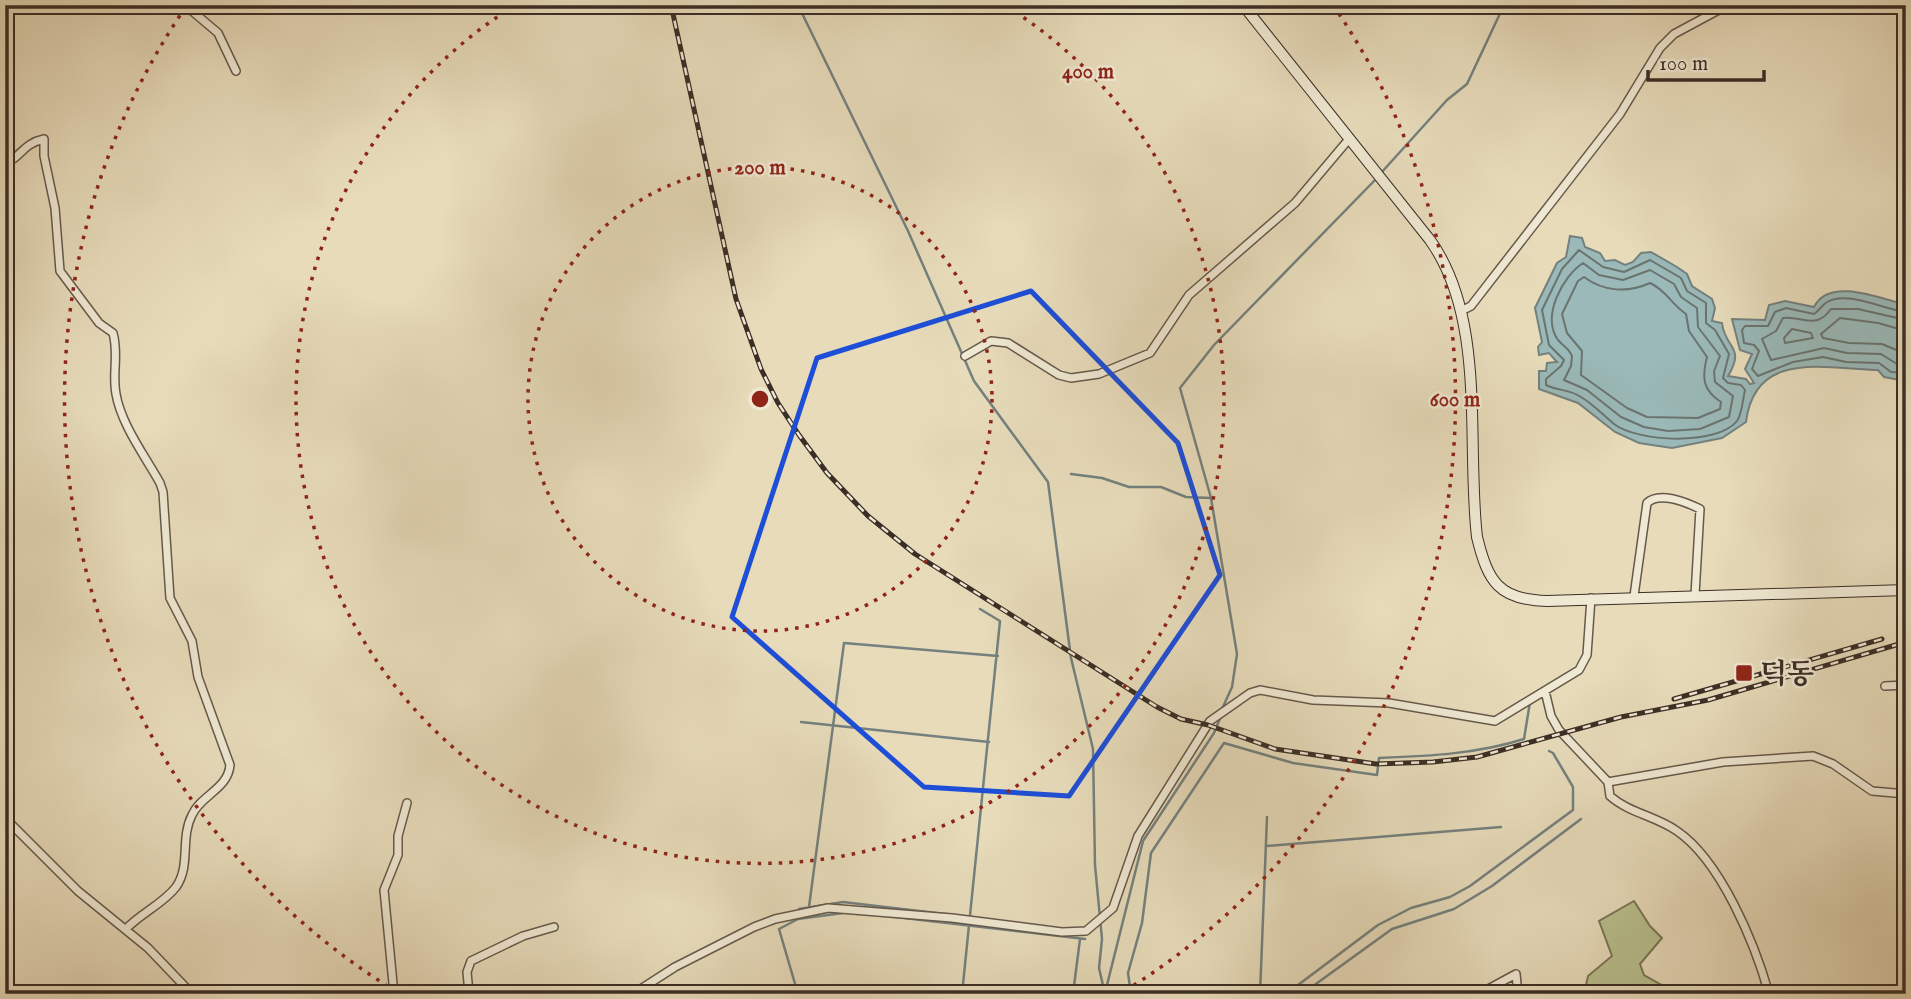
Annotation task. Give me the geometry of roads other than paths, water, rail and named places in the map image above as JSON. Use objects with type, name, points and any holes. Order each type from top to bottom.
[{"type":"main road","points":[[1243,5],[1442,258],[1463,310],[1475,517],[1485,568],[1504,592],[1521,600],[1906,590]]},
{"type":"street","points":[[185,5],[218,33],[236,71]]},
{"type":"street","points":[[1463,310],[1471,306],[1620,114],[1660,48],[1674,34],[1728,5]]},
{"type":"street","points":[[5,162],[16,158],[25,145],[44,139],[44,156],[55,208],[60,271],[99,323],[113,333],[117,360],[115,385],[120,408],[163,492],[170,598],[192,641],[198,677],[230,765],[223,783],[200,803],[190,818],[185,839],[184,869],[175,889],[138,916],[126,929]]},
{"type":"street","points":[[965,356],[991,341],[1007,343],[1059,375],[1071,378],[1099,374],[1150,353],[1189,295],[1295,203],[1349,139]]},
{"type":"street","points":[[1634,597],[1647,503],[1658,497],[1689,503],[1700,509],[1695,595]]},
{"type":"street","points":[[633,994],[675,967],[754,927],[775,919],[828,908],[952,918],[1062,932],[1086,931],[1113,908],[1138,836],[1210,721],[1250,693],[1260,691],[1314,700],[1389,703],[1495,721],[1579,670],[1587,655],[1591,598]]},
{"type":"street","points":[[1885,686],[1906,685]]},
{"type":"street","points":[[1545,691],[1551,716],[1559,730],[1608,782],[1610,796],[1615,801],[1675,829],[1706,860],[1754,943],[1769,994]]},
{"type":"street","points":[[1608,782],[1723,762],[1814,756],[1833,764],[1872,791],[1906,794]]},
{"type":"street","points":[[394,994],[384,890],[398,855],[398,836],[407,803]]},
{"type":"street","points":[[5,818],[78,891],[126,929],[192,994]]},
{"type":"street","points":[[469,994],[467,972],[471,961],[523,936],[554,928]]},
{"type":"street","points":[[1479,994],[1516,974],[1518,994]]},
{"type":"water","points":[[1570,236],[1582,238],[1585,247],[1600,253],[1605,261],[1615,260],[1625,265],[1633,262],[1641,253],[1651,252],[1687,274],[1692,286],[1712,299],[1715,308],[1712,321],[1722,323],[1733,348],[1735,359],[1728,376],[1746,379],[1750,384],[1754,383],[1745,369],[1752,354],[1740,350],[1732,319],[1765,320],[1769,305],[1785,301],[1814,307],[1821,298],[1843,291],[1906,305],[1906,381],[1884,377],[1878,370],[1796,368],[1778,373],[1763,383],[1752,399],[1746,422],[1722,438],[1672,448],[1639,443],[1615,432],[1578,403],[1539,389],[1539,371],[1546,371],[1547,363],[1557,362],[1549,353],[1539,355],[1538,347],[1542,342],[1535,308],[1557,263],[1566,257]]},
{"type":"waterway","points":[[798,5],[908,231],[974,381],[1048,482],[1071,658],[1093,749],[1095,865],[1102,939],[1099,968],[1105,994]]},
{"type":"waterway","points":[[1381,173],[1447,100],[1467,84],[1504,5]]},
{"type":"waterway","points":[[1222,709],[1232,687],[1237,654],[1211,498],[1180,388],[1214,345],[1377,178]]},
{"type":"waterway","points":[[1071,474],[1102,478],[1129,487],[1161,487],[1186,497],[1211,498]]},
{"type":"waterway","points":[[962,994],[1000,621],[980,609]]},
{"type":"waterway","points":[[809,907],[844,643],[998,656]]},
{"type":"waterway","points":[[1131,994],[1128,973],[1142,923],[1151,853],[1224,743],[1293,763],[1377,775],[1379,758],[1470,751],[1524,739],[1530,702]]},
{"type":"waterway","points":[[1105,993],[1143,841],[1214,733],[1221,716]]},
{"type":"waterway","points":[[801,722],[989,742]]},
{"type":"waterway","points":[[1286,994],[1378,925],[1411,908],[1450,897],[1470,886],[1573,810],[1573,787],[1553,753],[1549,751]]},
{"type":"waterway","points":[[1260,994],[1267,817]]},
{"type":"waterway","points":[[1302,994],[1392,929],[1454,909],[1492,886],[1581,819]]},
{"type":"waterway","points":[[1266,846],[1501,827]]},
{"type":"waterway","points":[[799,909],[843,902],[953,915]]},
{"type":"waterway","points":[[798,994],[779,929],[798,919],[843,913]]},
{"type":"waterway","points":[[878,915],[1085,939]]},
{"type":"waterway","points":[[1073,994],[1080,939]]},
{"type":"railway","points":[[671,5],[736,299],[761,369],[778,403],[799,435],[827,473],[868,516],[915,554],[1157,707],[1181,719],[1208,725],[1275,749],[1376,764],[1433,762],[1477,757],[1621,717],[1708,700],[1906,642]]},
{"type":"railway","points":[[1674,699],[1882,639]]},
{"type":"place","name":"덕동","points":[[1744,673]]}]
